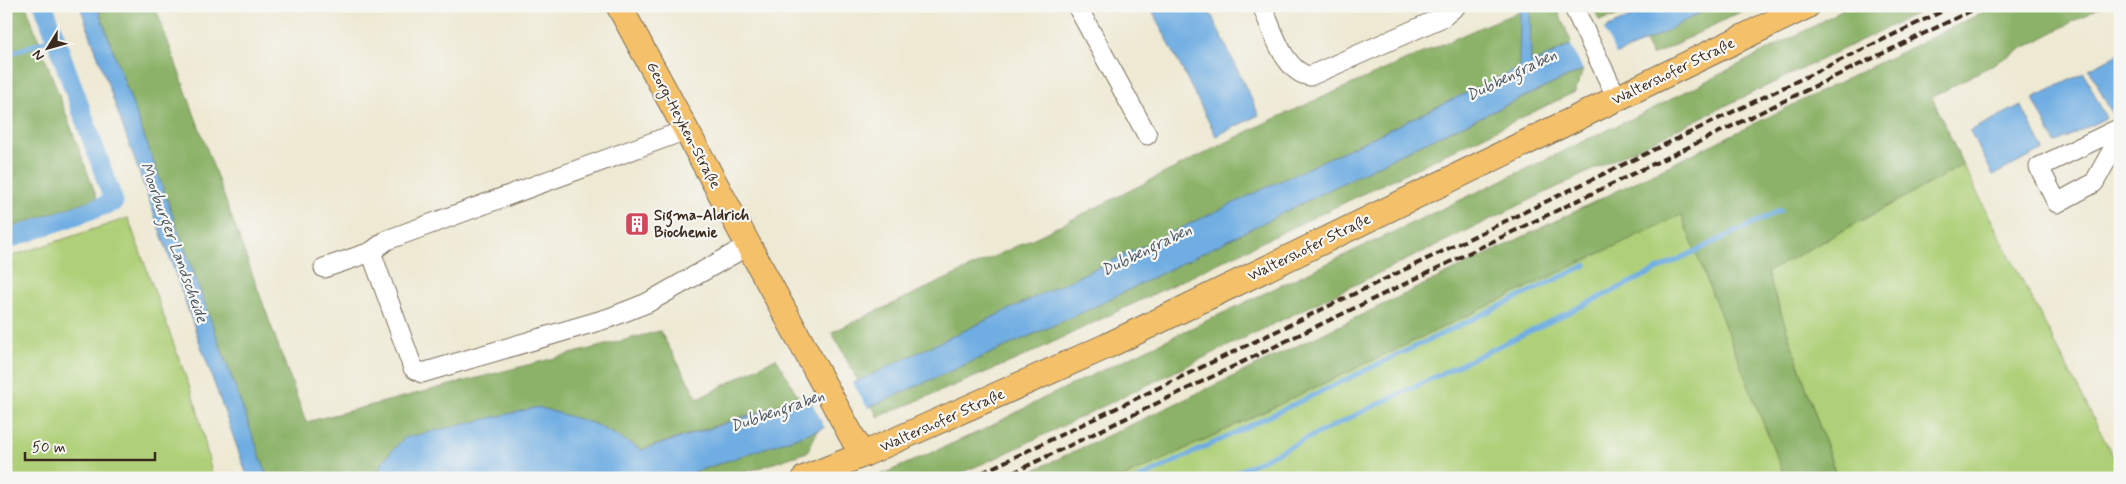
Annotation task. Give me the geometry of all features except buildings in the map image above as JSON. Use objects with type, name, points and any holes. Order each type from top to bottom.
[{"type":"main road","name":"Georg-Heyken-Straße","points":[[619,6],[862,455]]},
{"type":"main road","name":"Waltershofer Straße","points":[[805,478],[862,455],[1107,346],[1807,6]]},
{"type":"street","points":[[1077,6],[1147,135]]},
{"type":"street","points":[[1262,6],[1290,66],[1301,75],[1310,76],[1443,17],[1456,6]]},
{"type":"street","points":[[1573,6],[1617,98]]},
{"type":"street","points":[[2120,128],[2039,168],[2057,202],[2094,183],[2120,136]]},
{"type":"street","points":[[324,268],[371,252],[387,240],[686,130]]},
{"type":"street","points":[[371,252],[413,368],[422,373],[609,318],[639,306],[749,245]]},
{"type":"green space","points":[[6,6],[26,6],[97,198],[6,229]]},
{"type":"green space","points":[[97,6],[155,6],[306,422],[660,331],[698,399],[776,358],[799,398],[642,450],[595,424],[383,461],[377,478],[268,478]]},
{"type":"green space","points":[[1530,6],[1556,6],[1572,44],[1530,64]]},
{"type":"green space","points":[[1593,6],[1752,6],[1652,56],[1631,13],[1599,20]]},
{"type":"green space","points":[[1847,6],[1932,6],[998,457],[949,478],[874,478],[983,430],[1042,399],[1654,108],[1818,24]]},
{"type":"green space","points":[[1996,6],[2102,6],[1932,97],[1963,165],[1767,272],[1837,478],[1785,478],[1681,215],[1121,478],[1017,478],[1385,304]]},
{"type":"green space","points":[[1520,12],[1520,68],[858,381],[832,332],[1047,232],[1269,121],[1490,23]]},
{"type":"green space","points":[[1583,70],[1575,92],[1018,359],[878,417],[872,406],[1088,310],[1415,147]]},
{"type":"green space","points":[[1963,165],[2118,466],[2101,478],[1837,478],[1767,272]]},
{"type":"green space","points":[[1681,214],[1785,478],[1121,478],[1166,458]]},
{"type":"green space","points":[[128,218],[197,408],[213,478],[6,478],[6,258]]},
{"type":"green space","points":[[818,430],[807,452],[728,478],[677,478]]},
{"type":"water","name":"Moorburger Landscheide","points":[[80,6],[97,6],[268,478],[248,478]]},
{"type":"water","points":[[1150,6],[1207,6],[1259,115],[1216,136]]},
{"type":"water","name":"Dubbengraben","points":[[1520,6],[1530,6],[1531,64],[1653,6],[1713,6],[1657,36],[1415,147],[1088,310],[818,430],[677,478],[377,478],[383,461],[404,438],[538,407],[595,424],[642,450],[858,381],[1519,68]]},
{"type":"water","points":[[2120,53],[2120,112],[2113,116],[2089,69]]},
{"type":"water","points":[[2084,73],[2106,118],[2055,143],[2033,98]]},
{"type":"water","points":[[2021,105],[2044,150],[1993,175],[1970,131]]},
{"type":"pier","points":[[1603,27],[1617,56],[1584,72],[1570,43]]},
{"type":"pier","points":[[851,380],[869,410],[826,430],[807,393]]},
{"type":"waterway","points":[[6,240],[114,202],[44,6]]},
{"type":"waterway","points":[[6,55],[55,37]]},
{"type":"waterway","points":[[1225,478],[1781,210]]},
{"type":"waterway","points":[[1140,478],[1586,265]]},
{"type":"railway","points":[[971,478],[1953,6]]},
{"type":"railway","points":[[1002,478],[1981,6]]},
{"type":"place","name":"Sigma-Aldrich Biochemie","points":[[637,224]]}]
